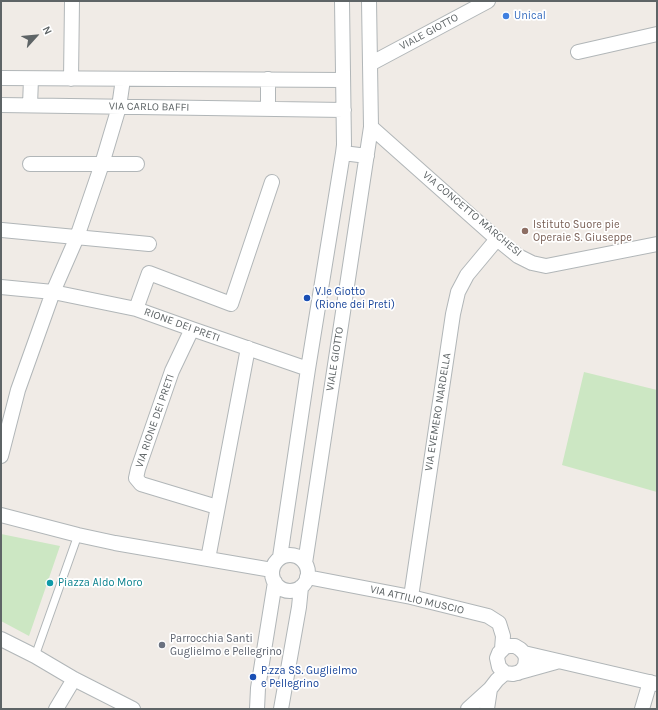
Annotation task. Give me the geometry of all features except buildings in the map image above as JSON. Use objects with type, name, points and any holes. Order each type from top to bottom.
[{"type":"street","points":[[71,79],[72,1]]},
{"type":"street","points":[[280,557],[308,369],[344,153],[342,1]]},
{"type":"street","name":"VIALE GIOTTO","points":[[305,563],[371,127],[369,1]]},
{"type":"street","name":"VIALE GIOTTO","points":[[370,64],[488,1]]},
{"type":"street","points":[[578,52],[657,34]]},
{"type":"street","points":[[1,78],[343,80]]},
{"type":"street","points":[[30,105],[31,78]]},
{"type":"street","points":[[1,456],[18,390],[53,292],[77,237],[102,164],[119,107],[123,79]]},
{"type":"street","points":[[268,79],[268,109]]},
{"type":"street","name":"VIA CARLO BAFFI","points":[[1,105],[344,110]]},
{"type":"street","name":"VIA CONCETTO MARCHESI","points":[[371,127],[497,239],[518,256],[532,263],[546,266],[657,244]]},
{"type":"street","points":[[344,153],[367,156]]},
{"type":"street","points":[[30,164],[137,164]]},
{"type":"street","points":[[136,308],[149,273],[231,304],[272,182]]},
{"type":"street","points":[[2,230],[149,244]]},
{"type":"street","name":"VIA EVEMERO NARDELLA","points":[[411,597],[453,314],[458,292],[467,275],[497,239]]},
{"type":"street","name":"RIONE DEI PRETI","points":[[1,287],[53,292],[136,308],[308,369]]},
{"type":"street","name":"VIA RIONE DEI PRETI","points":[[192,329],[172,371],[136,478],[141,484],[217,507]]},
{"type":"street","points":[[208,559],[248,348]]},
{"type":"street","points":[[1,515],[78,535],[208,559],[274,576],[279,586],[283,589],[295,590],[304,582]]},
{"type":"street","points":[[256,709],[276,561],[280,557],[292,555],[298,556],[305,563],[308,571],[298,607],[281,709]]},
{"type":"street","name":"VIA ATTILIO MUSCIO","points":[[304,582],[411,597],[488,616],[499,623],[503,636],[502,650]]},
{"type":"street","points":[[1,638],[74,679],[133,709]]},
{"type":"street","points":[[468,709],[490,689],[497,680],[512,673],[522,670],[525,666],[526,658],[520,648],[515,646],[505,647],[497,658],[497,663],[499,667],[512,673],[558,662]]},
{"type":"street","points":[[524,654],[653,683],[642,709]]},
{"type":"street","points":[[56,709],[74,679]]},
{"type":"street","points":[[487,709],[490,689]]},
{"type":"lane","points":[[35,656],[78,535]]},
{"type":"green space","points":[[584,372],[657,390],[657,492],[562,465]]},
{"type":"green space","points":[[1,534],[60,546],[29,636],[1,621]]},
{"type":"place","name":"Unical","points":[[506,16]]},
{"type":"place","name":"Istituto Suore pie Operaie S. Giuseppe","points":[[525,231]]},
{"type":"place","name":"V.le Giotto (Rione dei Preti)","points":[[307,298]]},
{"type":"place","name":"Piazza Aldo Moro","points":[[50,583]]},
{"type":"place","name":"Parrocchia Santi Guglielmo e Pellegrino","points":[[162,645]]},
{"type":"place","name":"P.zza SS. Guglielmo e Pellegrino","points":[[253,677]]}]
